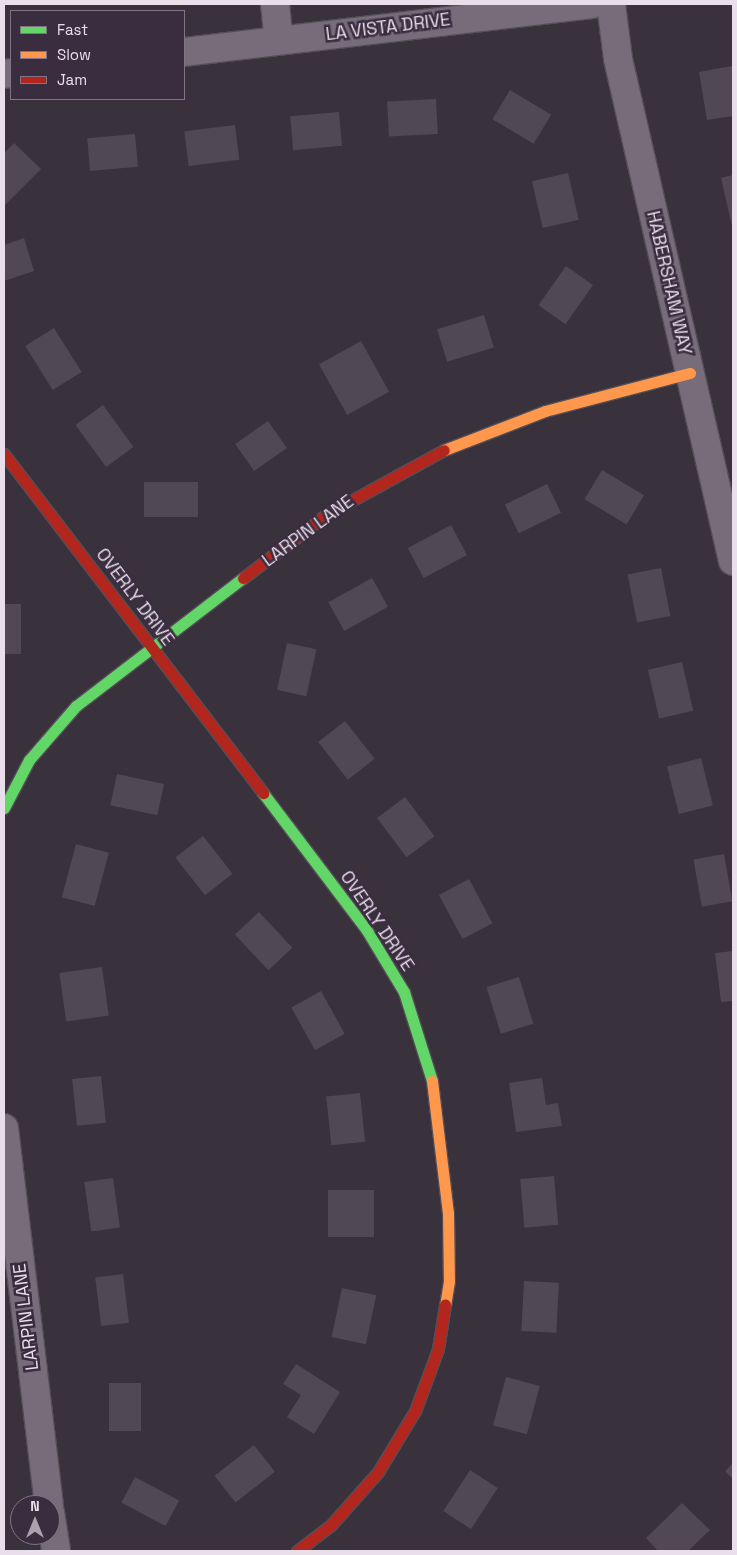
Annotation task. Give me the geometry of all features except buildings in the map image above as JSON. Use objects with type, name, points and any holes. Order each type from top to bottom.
[{"type":"street","points":[[275,4],[280,40]]},
{"type":"street","name":"LA VISTA DRIVE","points":[[185,52],[592,4]]},
{"type":"street","name":"HABERSHAM WAY","points":[[611,4],[618,59],[733,561]]},
{"type":"street","name":"LARPIN LANE","points":[[4,808],[29,760],[51,732],[76,706],[327,514],[420,461],[484,432],[545,411],[690,373]]},
{"type":"street","name":"OVERLY DRIVE","points":[[4,454],[387,960],[421,1038],[433,1085],[449,1223],[449,1281],[438,1349],[415,1411],[378,1472],[330,1525],[297,1551]]},
{"type":"street","name":"LARPIN LANE","points":[[4,1128],[48,1495]]},
{"type":"traffic: fast","points":[[4,808],[29,760],[76,706],[243,578]]},
{"type":"traffic: fast","points":[[263,793],[366,929],[404,992],[432,1081]]},
{"type":"traffic: slow","points":[[444,450],[545,411],[690,373]]},
{"type":"traffic: slow","points":[[432,1081],[448,1213],[449,1281],[445,1305]]},
{"type":"traffic: jam","points":[[243,578],[327,514],[444,450]]},
{"type":"traffic: jam","points":[[4,454],[263,793]]},
{"type":"traffic: jam","points":[[297,1551],[331,1525],[378,1472],[415,1411],[438,1349],[445,1305]]}]
